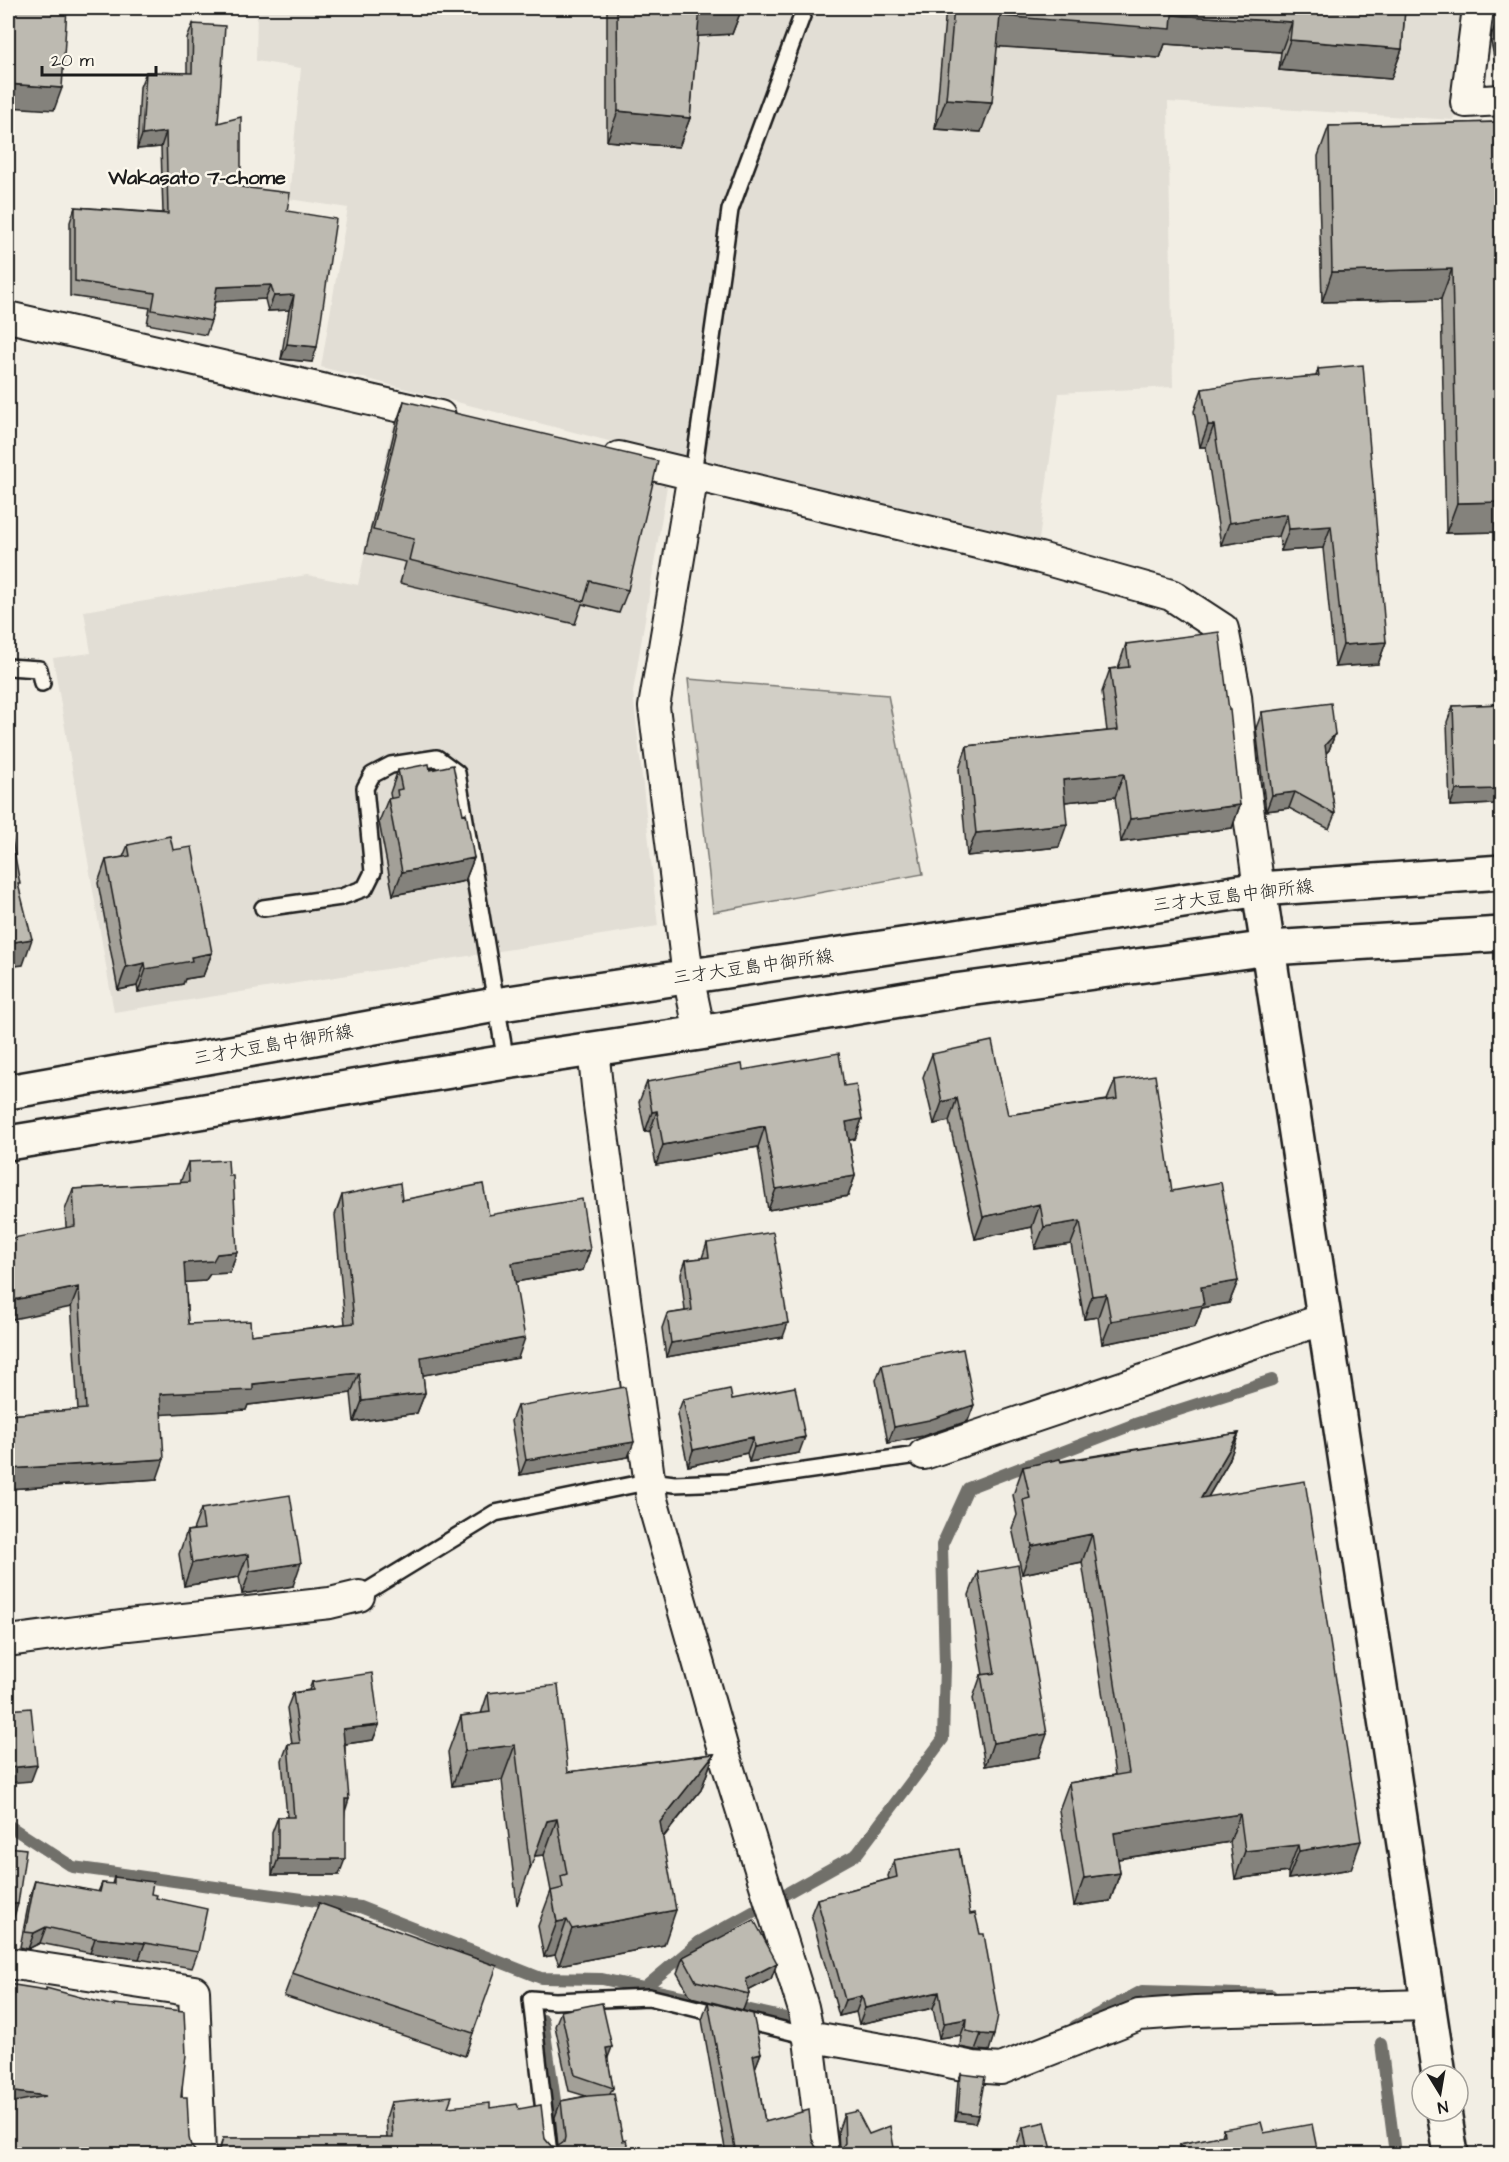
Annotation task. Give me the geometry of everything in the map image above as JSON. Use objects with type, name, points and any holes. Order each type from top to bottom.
[{"type":"main road","name":"三才大豆島中御所線","points":[[8,1092],[495,1005],[956,937],[1259,889],[1502,872]]},
{"type":"main road","points":[[1259,889],[1437,2063]]},
{"type":"main road","points":[[8,1143],[954,991],[1269,948],[1502,934]]},
{"type":"main road","points":[[1446,2123],[1451,2154]]},
{"type":"street","points":[[1478,8],[1466,102],[1502,100]]},
{"type":"street","points":[[8,317],[461,421]]},
{"type":"street","points":[[589,450],[1040,558],[1171,595],[1223,630],[1236,696],[1243,771],[1259,889]]},
{"type":"street","points":[[693,474],[654,707],[688,976],[700,1033]]},
{"type":"street","points":[[593,1049],[652,1500],[726,1760],[806,2025],[823,2154]]},
{"type":"street","points":[[924,1454],[1324,1319]]},
{"type":"street","points":[[8,1641],[128,1625],[330,1603],[359,1596]]},
{"type":"street","points":[[8,1963],[194,1991],[200,2154]]},
{"type":"street","points":[[806,2025],[910,2054],[973,2067],[1001,2069],[1139,2015],[1195,2011],[1428,2005]]},
{"type":"lane","points":[[693,474],[730,210],[805,8]]},
{"type":"lane","points":[[8,667],[39,669],[42,683]]},
{"type":"lane","points":[[263,908],[340,897],[365,888],[373,872],[365,789],[372,775],[392,765],[437,758],[457,773],[506,1062]]},
{"type":"lane","points":[[359,1596],[495,1513],[651,1481],[674,1484],[728,1482],[924,1454]]},
{"type":"lane","points":[[549,2154],[531,1999],[555,2001],[649,1997],[806,2025]]},
{"type":"shaded area","points":[[257,8],[1468,8],[1454,120],[1168,102],[1173,387],[1059,393],[1038,547],[721,470],[321,367],[348,208],[289,199],[301,68],[256,61]]},
{"type":"shaded area","points":[[393,425],[667,486],[633,692],[658,926],[114,1012],[53,658],[91,653],[84,611],[307,575],[358,585]]},
{"type":"shaded area","points":[[688,679],[888,695],[923,874],[713,912]]},
{"type":"building","points":[[8,8],[67,8],[62,88],[8,84]]},
{"type":"building","points":[[617,8],[700,8],[690,118],[618,111]]},
{"type":"building","points":[[954,8],[1405,8],[1402,49],[1290,40],[1292,22],[1172,15],[1171,29],[1000,16],[992,102],[946,99]]},
{"type":"building","points":[[1498,18],[1502,18],[1502,50],[1497,26]]},
{"type":"building","points":[[193,24],[225,26],[218,123],[241,117],[241,187],[290,193],[287,211],[336,219],[317,347],[287,344],[294,295],[274,296],[271,285],[217,287],[211,321],[152,310],[155,293],[75,281],[75,207],[168,214],[166,132],[142,135],[146,72],[192,73]]},
{"type":"building","points":[[1502,122],[1502,502],[1457,503],[1452,269],[1332,272],[1329,126]]},
{"type":"building","points":[[1363,365],[1386,642],[1343,645],[1331,526],[1289,529],[1287,514],[1229,523],[1214,425],[1208,425],[1202,389],[1252,381],[1319,376],[1318,369]]},
{"type":"building","points":[[404,401],[658,461],[628,590],[590,581],[584,601],[409,560],[414,539],[373,530]]},
{"type":"building","points":[[1219,632],[1240,805],[1130,819],[1124,774],[1063,780],[1067,824],[976,833],[967,746],[1118,730],[1110,669],[1129,667],[1126,644]]},
{"type":"building","points":[[1331,703],[1335,734],[1325,745],[1335,814],[1295,792],[1272,795],[1262,712]]},
{"type":"building","points":[[1502,704],[1502,750],[1498,750],[1499,789],[1456,790],[1453,706]]},
{"type":"building","points":[[429,764],[430,770],[453,765],[463,814],[466,813],[474,858],[402,872],[388,799],[398,797],[397,790],[402,789],[398,770]]},
{"type":"building","points":[[10,828],[20,884],[18,884],[32,939],[8,943],[8,829]]},
{"type":"building","points":[[170,836],[173,850],[192,847],[212,953],[191,957],[192,961],[146,969],[145,963],[126,967],[106,860],[130,856],[128,845]]},
{"type":"building","points":[[992,1041],[1008,1115],[1117,1099],[1115,1081],[1155,1075],[1172,1191],[1221,1182],[1238,1281],[1201,1287],[1204,1305],[1111,1321],[1106,1294],[1092,1296],[1080,1221],[1044,1227],[1040,1204],[983,1217],[957,1098],[942,1102],[932,1054]]},
{"type":"building","points":[[839,1053],[844,1086],[856,1084],[862,1119],[846,1122],[855,1176],[776,1189],[765,1126],[663,1145],[657,1111],[652,1112],[647,1082],[742,1064],[743,1070]]},
{"type":"building","points":[[228,1160],[229,1176],[233,1176],[237,1252],[217,1254],[213,1261],[184,1263],[188,1324],[250,1321],[251,1335],[354,1323],[342,1195],[400,1183],[402,1200],[483,1184],[489,1215],[582,1199],[590,1250],[512,1263],[525,1338],[421,1357],[425,1393],[362,1401],[359,1373],[253,1384],[253,1390],[160,1394],[164,1459],[8,1469],[8,1415],[86,1409],[79,1287],[8,1301],[8,1239],[75,1226],[73,1189],[189,1182],[188,1162]]},
{"type":"building","points":[[773,1232],[788,1323],[671,1343],[667,1314],[692,1310],[686,1260],[709,1257],[707,1243]]},
{"type":"building","points":[[963,1349],[974,1405],[929,1420],[894,1427],[882,1365]]},
{"type":"building","points":[[625,1387],[634,1442],[526,1460],[517,1406]]},
{"type":"building","points":[[795,1387],[805,1437],[754,1447],[753,1437],[693,1450],[683,1399],[730,1389],[732,1399]]},
{"type":"building","points":[[1239,1433],[1201,1498],[1305,1481],[1361,1841],[1299,1851],[1298,1845],[1245,1851],[1240,1814],[1114,1833],[1120,1873],[1084,1878],[1069,1783],[1129,1773],[1092,1534],[1032,1546],[1023,1500],[1030,1498],[1023,1467],[1060,1459],[1061,1462]]},
{"type":"building","points":[[290,1495],[301,1563],[250,1571],[248,1554],[192,1563],[187,1531],[204,1529],[201,1509]]},
{"type":"building","points":[[1018,1565],[1047,1734],[993,1743],[981,1675],[995,1673],[978,1572]]},
{"type":"building","points":[[372,1673],[379,1725],[343,1729],[349,1799],[345,1799],[345,1859],[278,1859],[278,1817],[294,1817],[288,1744],[300,1743],[293,1693],[313,1690],[312,1682]]},
{"type":"building","points":[[558,1685],[568,1772],[714,1754],[660,1822],[676,1910],[572,1929],[567,1920],[557,1922],[551,1891],[563,1888],[561,1876],[567,1874],[557,1819],[547,1821],[530,1869],[515,1745],[465,1751],[461,1716],[490,1712],[488,1693]]},
{"type":"building","points":[[31,1708],[37,1765],[8,1768],[8,1710]]},
{"type":"building","points":[[8,1847],[26,1849],[18,1904],[8,1903]]},
{"type":"building","points":[[959,1849],[970,1914],[975,1913],[980,1934],[984,1934],[998,2015],[994,2035],[966,2031],[967,2019],[944,2023],[939,1992],[865,2008],[862,1996],[845,2000],[817,1899],[897,1877],[894,1860]]},
{"type":"building","points":[[114,1877],[153,1882],[151,1894],[157,1895],[156,1898],[207,1909],[198,1952],[95,1938],[46,1927],[34,1933],[25,1932],[35,1880],[100,1892],[102,1883],[114,1884]]},
{"type":"building","points":[[319,1903],[497,1966],[473,2033],[292,1973]]},
{"type":"building","points":[[754,1920],[777,1963],[746,1979],[749,1994],[696,1981],[683,1957]]},
{"type":"building","points":[[8,1984],[46,1990],[46,1988],[114,2006],[114,2004],[184,2011],[186,2055],[181,2097],[187,2097],[191,2146],[197,2153],[205,2154],[8,2154],[8,2103],[46,2096],[8,2091]]},
{"type":"building","points":[[708,2002],[753,2014],[761,2053],[753,2055],[765,2122],[809,2110],[812,2139],[815,2146],[822,2152],[831,2154],[736,2154]]},
{"type":"building","points":[[602,2003],[612,2047],[606,2048],[613,2088],[575,2075],[561,2011]]},
{"type":"building","points":[[961,2074],[985,2077],[978,2115],[958,2112]]},
{"type":"building","points":[[614,2094],[623,2141],[626,2140],[629,2154],[207,2154],[216,2152],[223,2138],[393,2138],[391,2102],[452,2096],[448,2107],[490,2103],[490,2108],[517,2104],[519,2109],[541,2105],[545,2139],[551,2146],[557,2147],[564,2142],[565,2137],[561,2101]]},
{"type":"building","points":[[857,2111],[869,2134],[890,2126],[895,2153],[901,2152],[902,2154],[831,2154],[840,2150],[845,2143],[844,2114]]},
{"type":"building","points":[[1045,2122],[1053,2154],[1028,2154],[1023,2127]]},
{"type":"building","points":[[1261,2122],[1264,2133],[1312,2124],[1318,2154],[1186,2154],[1180,2144],[1224,2135],[1223,2129]]},
{"type":"waterway","points":[[8,1825],[73,1867],[360,1907],[541,1978],[602,1979],[644,1988],[699,1942],[857,1854],[943,1739],[945,1666],[942,1545],[968,1488],[1135,1424],[1272,1380]]},
{"type":"waterway","points":[[644,1988],[711,2002]]},
{"type":"waterway","points":[[1075,2026],[1142,1991],[1271,1995]]},
{"type":"waterway","points":[[728,2005],[804,2022]]},
{"type":"waterway","points":[[543,2020],[563,2154]]},
{"type":"waterway","points":[[1381,2043],[1395,2154]]},
{"type":"district","name":"Wakasato 7-chome","points":[[197,178]]}]
